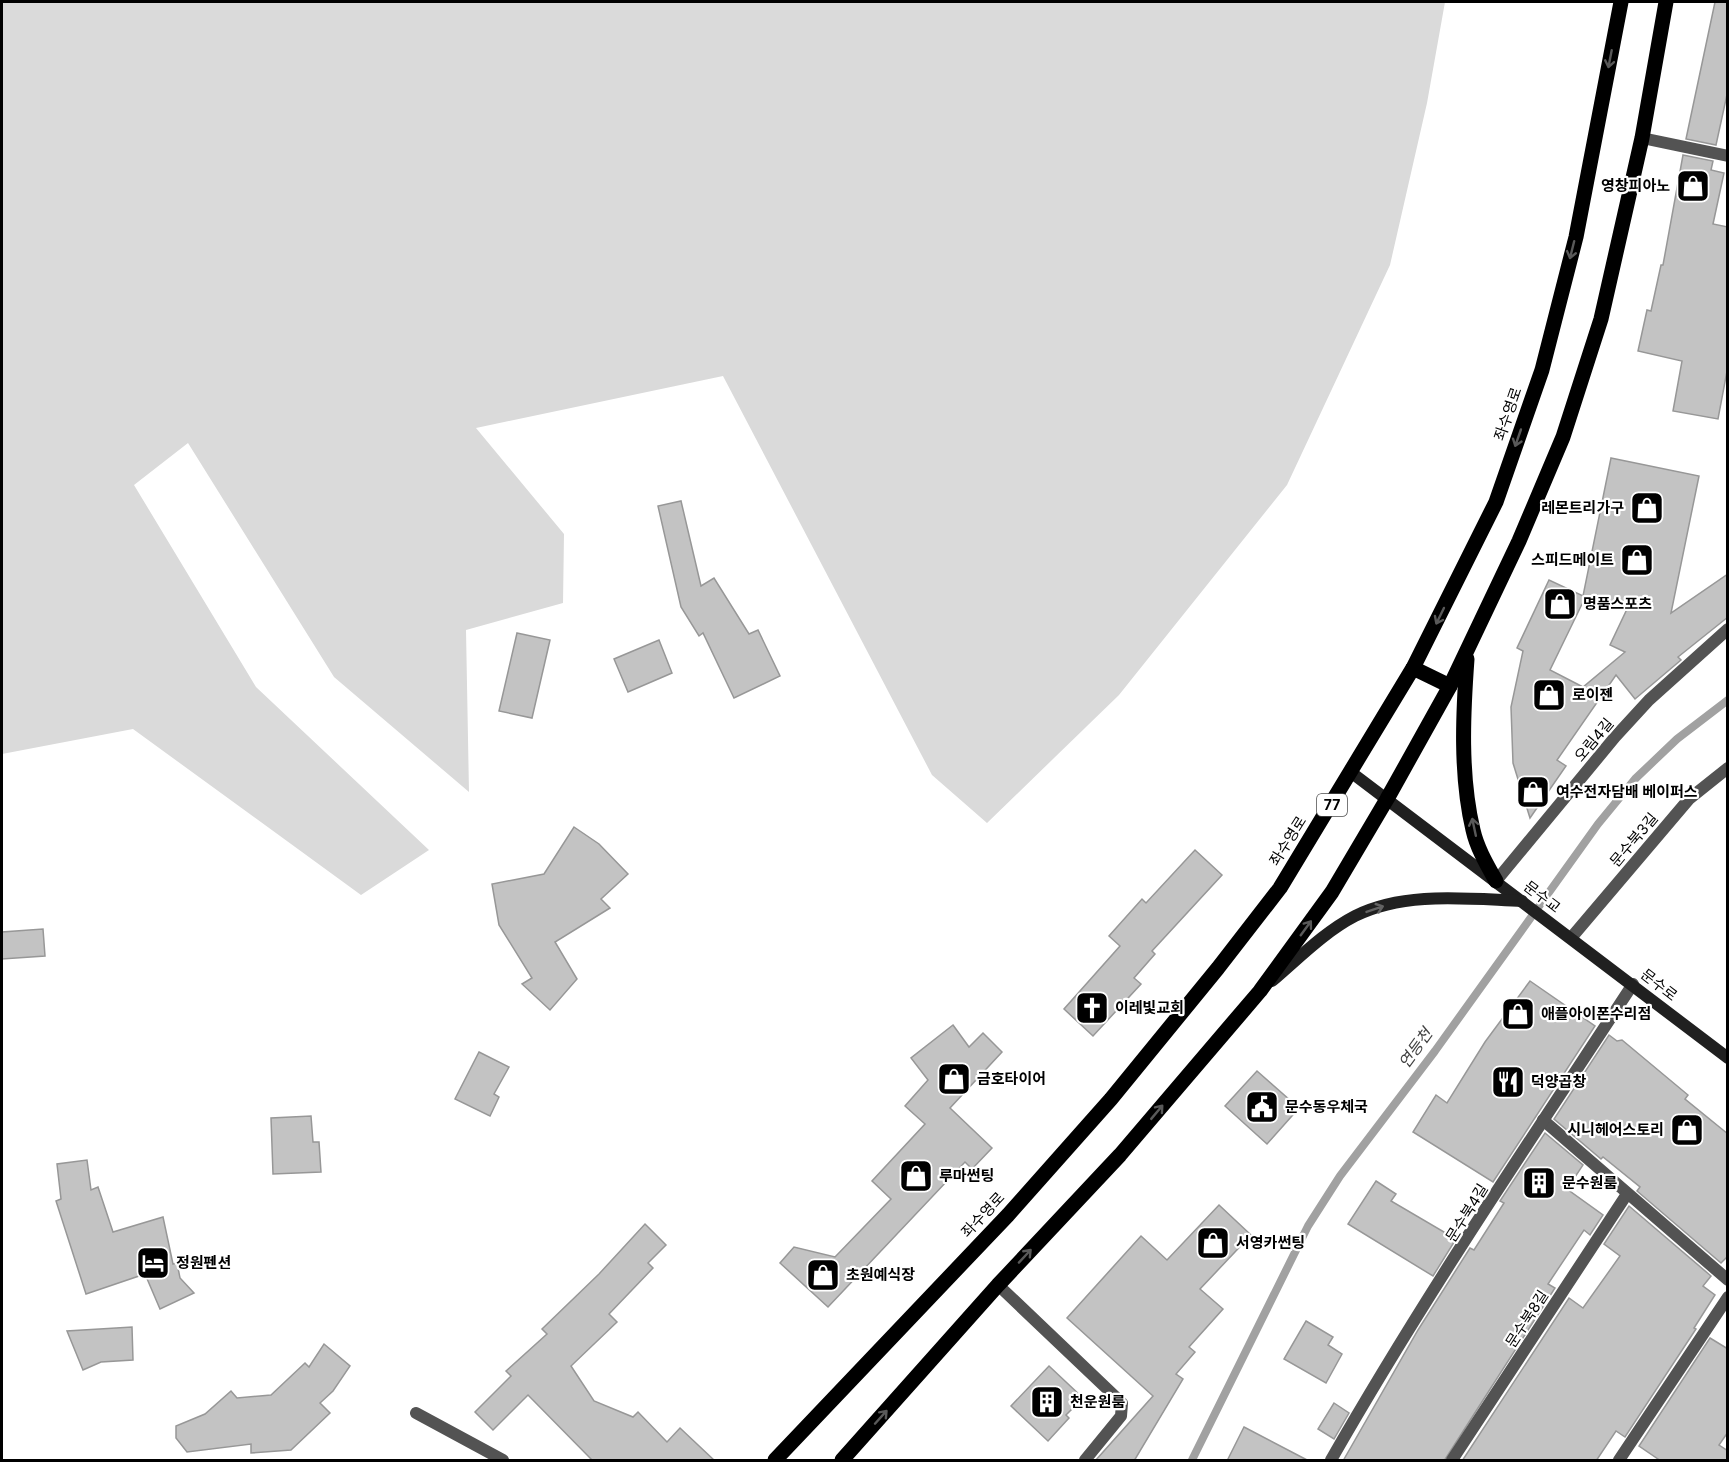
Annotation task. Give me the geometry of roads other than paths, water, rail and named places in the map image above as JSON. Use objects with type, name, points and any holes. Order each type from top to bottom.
[{"type":"main road","name":"좌수영로","points":[[775,1461],[1008,1215],[1111,1099],[1280,888],[1352,773],[1413,668],[1496,502],[1542,370],[1576,237],[1621,2]]},
{"type":"main road","points":[[842,1461],[998,1285],[1120,1155],[1260,991],[1332,892],[1387,799],[1450,686],[1519,541],[1563,437],[1601,319],[1642,138],[1666,2]]},
{"type":"main road","points":[[1468,647],[1464,723],[1470,808],[1476,839],[1496,881]]},
{"type":"main road","points":[[1413,668],[1450,686]]},
{"type":"street","points":[[1642,138],[1728,156]]},
{"type":"street","name":"오림4길","points":[[1496,881],[1635,715],[1728,629]]},
{"type":"street","name":"문수북3길","points":[[1570,938],[1689,799],[1728,768]]},
{"type":"street","points":[[1352,773],[1496,881]]},
{"type":"street","name":"문수교","points":[[1496,881],[1570,938]]},
{"type":"street","points":[[1260,991],[1335,928],[1378,907],[1431,899],[1522,901]]},
{"type":"street","name":"문수로","points":[[1570,938],[1728,1058]]},
{"type":"street","name":"문수북4길","points":[[1331,1461],[1368,1397],[1543,1120],[1633,984]]},
{"type":"street","points":[[1543,1120],[1728,1280]]},
{"type":"street","name":"문수북8길","points":[[1452,1461],[1627,1194]]},
{"type":"street","points":[[998,1285],[1122,1403],[1121,1416],[1085,1461]]},
{"type":"street","points":[[1619,1461],[1728,1297]]},
{"type":"street","points":[[416,1413],[500,1460]]},
{"type":"waterway","name":"연등천","points":[[1192,1460],[1308,1226],[1340,1176],[1435,1051],[1598,824],[1635,779],[1677,739],[1728,700]]},
{"type":"place","name":"영창피아노","points":[[1693,186]]},
{"type":"place","name":"레몬트리가구","points":[[1647,508]]},
{"type":"place","name":"스피드메이트","points":[[1637,560]]},
{"type":"place","name":"명품스포츠","points":[[1560,604]]},
{"type":"place","name":"로이젠","points":[[1549,695]]},
{"type":"place","name":"여수전자담배 베이퍼스","points":[[1533,792]]},
{"type":"place","name":"이레빛교회","points":[[1092,1008]]},
{"type":"place","name":"애플아이폰수리점","points":[[1518,1014]]},
{"type":"place","name":"금호타이어","points":[[954,1079]]},
{"type":"place","name":"덕양곱창","points":[[1508,1082]]},
{"type":"place","name":"문수동우체국","points":[[1262,1107]]},
{"type":"place","name":"시니헤어스토리","points":[[1687,1130]]},
{"type":"place","name":"루마썬팅","points":[[916,1176]]},
{"type":"place","name":"문수원룸","points":[[1539,1183]]},
{"type":"place","name":"서영카썬팅","points":[[1213,1243]]},
{"type":"place","name":"정원펜션","points":[[153,1263]]},
{"type":"place","name":"초원예식장","points":[[823,1275]]},
{"type":"place","name":"천운원룸","points":[[1047,1402]]}]
